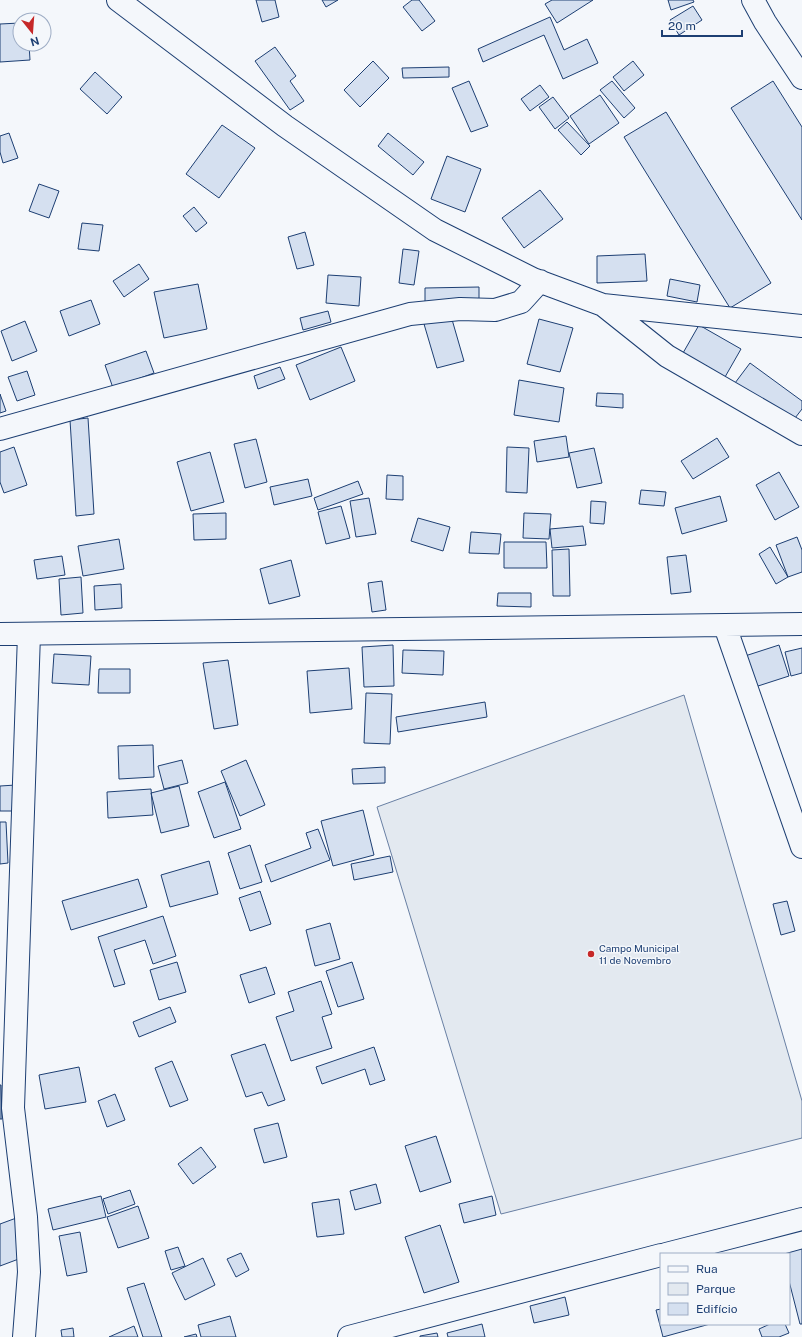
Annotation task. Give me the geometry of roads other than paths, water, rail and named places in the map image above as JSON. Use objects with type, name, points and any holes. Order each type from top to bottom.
[{"type":"street","points":[[118,0],[285,126],[435,230],[540,282],[603,305],[802,326]]},
{"type":"street","points":[[753,0],[765,22],[802,78]]},
{"type":"street","points":[[0,429],[410,314],[460,309],[495,310],[521,302],[540,282]]},
{"type":"street","points":[[603,305],[668,356],[802,434]]},
{"type":"street","points":[[0,634],[802,624]]},
{"type":"street","points":[[725,626],[802,847]]},
{"type":"street","points":[[24,1337],[29,1272],[26,1217],[13,1108],[29,634]]},
{"type":"street","points":[[670,1253],[802,1219]]},
{"type":"street","points":[[349,1337],[660,1255]]},
{"type":"place","name":"Campo Municipal 11 de Novembro","points":[[591,954]]}]
